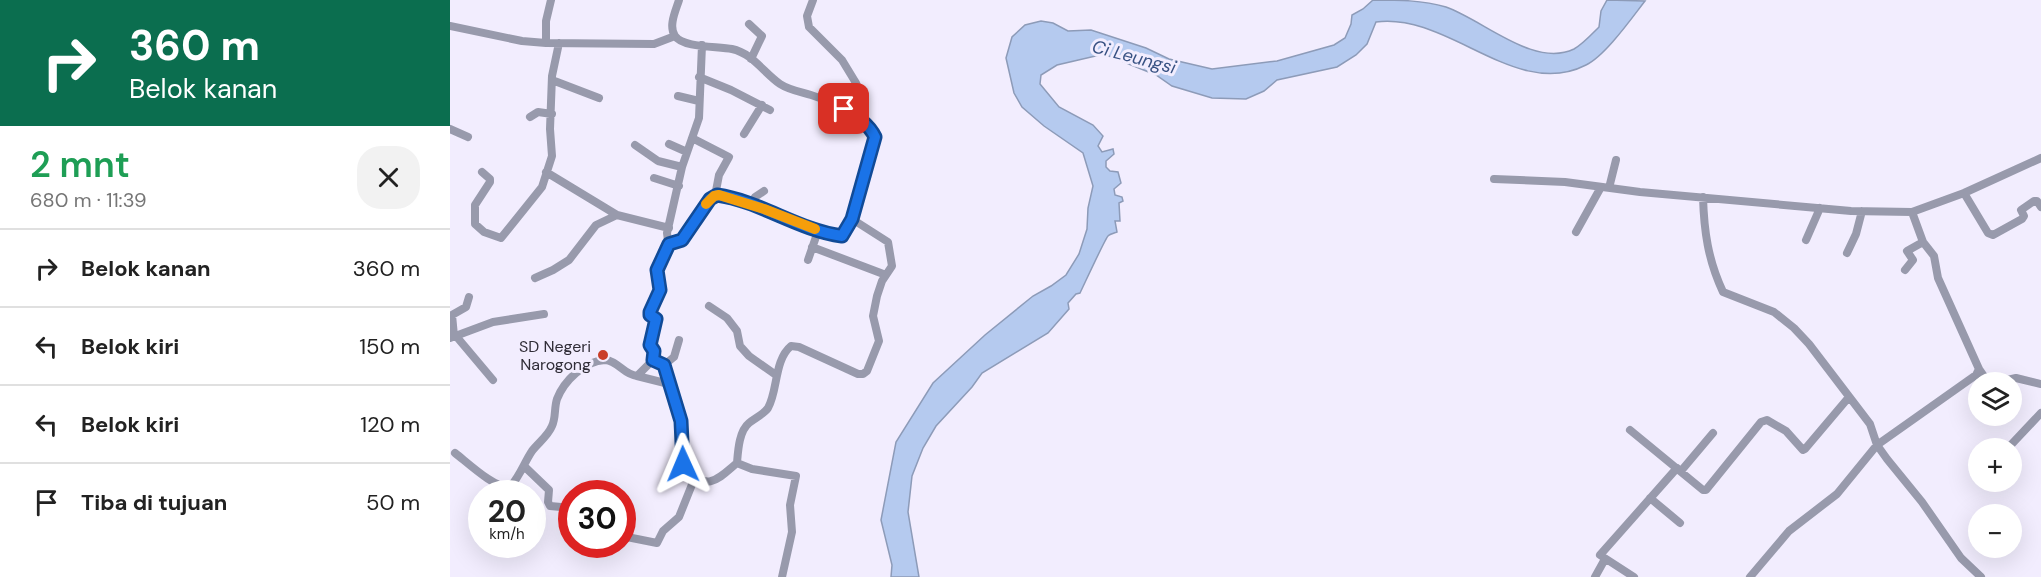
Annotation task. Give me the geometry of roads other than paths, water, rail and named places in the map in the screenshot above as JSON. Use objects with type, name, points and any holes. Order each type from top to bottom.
[{"type":"street","points":[[546,43],[546,21],[551,0]]},
{"type":"street","points":[[679,0],[673,20],[675,36],[687,44],[735,50],[751,59],[783,86],[820,98],[853,114],[872,130],[875,137],[852,219],[842,236],[818,231],[719,195],[714,196]]},
{"type":"street","points":[[813,0],[807,16],[809,27],[842,60],[861,95],[853,114],[843,123],[832,120]]},
{"type":"street","points":[[749,24],[762,36],[751,59]]},
{"type":"street","points":[[450,26],[522,41],[546,43],[654,44],[675,36]]},
{"type":"street","points":[[482,172],[490,179],[490,182],[475,205],[475,224],[484,232],[501,238],[542,187],[552,156],[550,129],[552,80],[559,43]]},
{"type":"street","points":[[637,376],[653,360],[654,351],[650,345],[656,319],[650,315],[650,312],[660,290],[657,270],[669,244],[667,238],[682,167],[699,118],[702,45]]},
{"type":"street","points":[[699,77],[770,110]]},
{"type":"street","points":[[552,80],[599,98]]},
{"type":"street","points":[[678,96],[699,101]]},
{"type":"street","points":[[744,134],[762,105]]},
{"type":"street","points":[[530,117],[538,112],[552,114]]},
{"type":"street","points":[[450,129],[468,137]]},
{"type":"street","points":[[669,244],[682,240],[689,227],[714,196],[719,175],[729,157],[692,138]]},
{"type":"street","points":[[669,144],[687,152]]},
{"type":"street","points":[[635,145],[658,161],[682,167]]},
{"type":"street","points":[[1494,179],[1565,182],[1820,208],[1912,212],[1964,193],[2041,158]]},
{"type":"street","points":[[1576,232],[1605,187],[1616,160]]},
{"type":"street","points":[[546,172],[617,215],[669,228]]},
{"type":"street","points":[[654,178],[679,186]]},
{"type":"street","points":[[750,205],[755,197],[764,191]]},
{"type":"street","points":[[1964,193],[1988,233],[1993,235],[2022,219],[2024,216],[2021,211],[2034,201],[2037,201],[2041,207]]},
{"type":"street","points":[[1703,196],[1704,236],[1723,292],[1726,295],[1765,307],[1784,320],[1809,344],[1870,424],[1877,445],[1922,502],[1961,558],[1981,577]]},
{"type":"street","points":[[1806,240],[1820,208]]},
{"type":"street","points":[[1847,253],[1856,234],[1862,211]]},
{"type":"street","points":[[1912,212],[1923,242],[1934,256],[1938,278],[1981,372]]},
{"type":"street","points":[[535,278],[569,260],[596,225],[617,215]]},
{"type":"street","points":[[664,365],[681,421],[683,468],[706,482],[714,482],[737,463],[745,427],[768,407],[776,375],[787,349],[794,346],[858,374],[867,371],[879,341],[873,316],[881,284],[892,266],[888,242],[852,219]]},
{"type":"street","points":[[808,260],[818,231]]},
{"type":"street","points":[[1905,270],[1913,261],[1907,251],[1923,242]]},
{"type":"street","points":[[812,247],[886,275]]},
{"type":"street","points":[[469,297],[466,307],[452,317],[453,337],[493,380]]},
{"type":"street","points":[[709,306],[728,318],[737,331],[740,346],[749,356],[776,375]]},
{"type":"street","points":[[453,337],[493,322],[544,314]]},
{"type":"street","points":[[664,365],[674,357],[679,340]]},
{"type":"street","points":[[455,453],[494,482],[510,487],[532,451],[552,427],[555,404],[561,390],[579,371],[599,361],[609,360],[630,375],[669,384]]},
{"type":"street","points":[[653,360],[664,365]]},
{"type":"street","points":[[1750,577],[1789,531],[1837,494],[1877,445],[1976,375],[1979,369]]},
{"type":"street","points":[[2022,379],[2041,384]]},
{"type":"street","points":[[1630,430],[1706,490],[1764,420],[1786,431],[1803,450],[1849,397]]},
{"type":"street","points":[[2017,438],[2041,413]]},
{"type":"street","points":[[1634,577],[1600,555],[1650,498],[1713,433]]},
{"type":"street","points":[[737,463],[752,469],[796,476],[790,501],[792,532],[782,577]]},
{"type":"street","points":[[524,466],[549,490],[549,504],[558,508]]},
{"type":"street","points":[[636,539],[657,543],[663,531],[679,517],[695,477]]},
{"type":"street","points":[[1650,498],[1680,523]]},
{"type":"street","points":[[1596,577],[1605,559]]},
{"type":"water","name":"Ci Leungsi","points":[[1373,0],[1401,0],[1446,7],[1526,48],[1559,53],[1574,49],[1599,27],[1601,11],[1607,0],[1645,1],[1601,54],[1586,65],[1560,73],[1534,72],[1508,65],[1456,41],[1403,22],[1376,22],[1367,44],[1356,55],[1337,67],[1277,80],[1264,91],[1246,99],[1212,98],[1172,86],[1156,75],[1104,54],[1057,65],[1041,75],[1040,84],[1059,107],[1093,125],[1103,136],[1098,146],[1102,152],[1113,149],[1114,154],[1106,161],[1106,167],[1110,171],[1118,172],[1121,183],[1114,189],[1115,195],[1122,197],[1123,201],[1119,203],[1120,221],[1115,221],[1117,232],[1108,236],[1080,293],[1068,303],[1069,309],[1048,333],[982,373],[936,426],[923,448],[912,476],[908,512],[919,577],[891,577],[892,565],[881,520],[896,442],[933,383],[985,335],[1033,296],[1066,275],[1079,254],[1087,229],[1088,208],[1093,186],[1083,153],[1044,126],[1022,107],[1014,93],[1006,58],[1012,37],[1025,25],[1041,21],[1053,23],[1068,31],[1091,30],[1146,48],[1169,59],[1212,69],[1277,61],[1334,45],[1345,38],[1352,15]]},
{"type":"place","name":"SD Negeri Narogong","points":[[603,355]]}]
